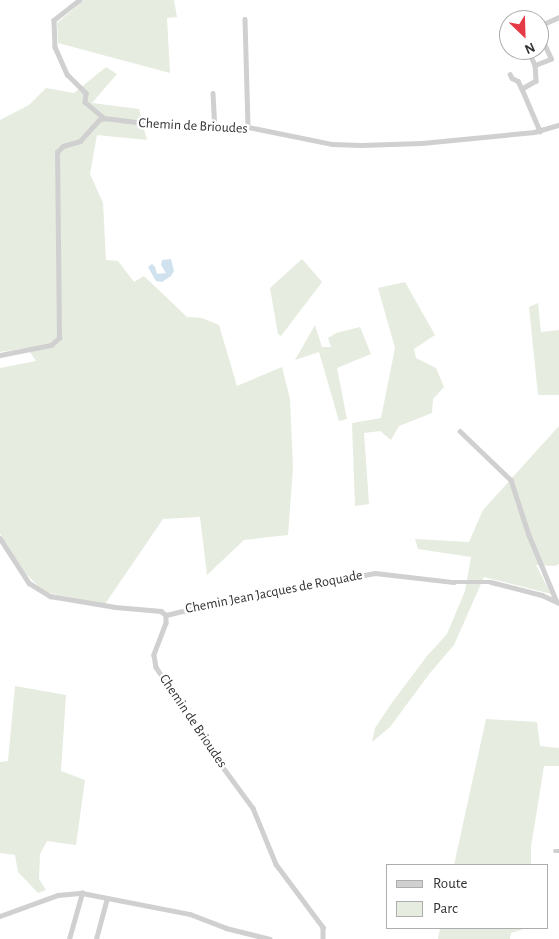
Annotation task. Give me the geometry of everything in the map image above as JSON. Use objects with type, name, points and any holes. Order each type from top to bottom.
[{"type":"street","points":[[0,355],[51,345],[60,338],[57,152],[63,146],[80,141],[99,120],[104,118],[85,102],[86,93],[67,74],[55,46],[54,20],[80,0]]},
{"type":"street","points":[[245,19],[248,127]]},
{"type":"street","points":[[522,89],[536,81],[535,65],[533,60]]},
{"type":"street","points":[[535,65],[548,60]]},
{"type":"street","points":[[510,74],[512,78],[518,81],[540,131]]},
{"type":"street","points":[[213,93],[215,128]]},
{"type":"street","name":"Chemin de Brioudes","points":[[104,118],[163,127],[248,127],[332,144],[361,145],[422,144],[540,131],[559,125]]},
{"type":"street","points":[[504,129],[505,134]]},
{"type":"street","points":[[460,431],[512,480],[530,535],[558,602]]},
{"type":"street","points":[[0,538],[29,583],[50,596],[114,607],[161,611],[166,615]]},
{"type":"street","name":"Chemin Jean Jacques de Roquade","points":[[166,615],[287,588],[376,573],[453,582],[491,582],[558,602]]},
{"type":"street","name":"Chemin de Brioudes","points":[[166,615],[166,623],[154,655],[156,667],[214,755],[253,808],[276,864],[322,927],[323,939]]},
{"type":"street","points":[[69,939],[82,894]]},
{"type":"street","points":[[0,916],[58,895],[82,894],[190,914],[226,928],[270,939]]},
{"type":"street","points":[[96,939],[107,898]]},
{"type":"green space","points":[[84,0],[174,0],[177,17],[167,18],[170,73],[58,43],[57,23]]},
{"type":"green space","points":[[106,67],[117,74],[92,103],[139,109],[147,140],[97,135],[90,174],[103,203],[106,260],[118,261],[134,282],[144,276],[187,317],[202,318],[219,325],[237,386],[282,367],[290,399],[293,468],[288,535],[244,540],[207,575],[200,517],[163,519],[105,604],[49,593],[40,588],[25,573],[0,534],[0,368],[36,361],[27,348],[0,352],[0,120],[29,105],[46,88],[74,93]]},
{"type":"green space","points":[[302,259],[322,282],[281,336],[278,334],[270,288]]},
{"type":"green space","points":[[405,282],[435,335],[414,349],[416,358],[436,368],[444,387],[433,399],[432,413],[399,426],[391,440],[380,431],[364,433],[369,504],[355,506],[352,423],[381,418],[395,348],[378,288]]},
{"type":"green space","points":[[538,303],[541,332],[559,330],[559,395],[538,395],[529,307]]},
{"type":"green space","points":[[315,325],[322,347],[331,347],[328,338],[336,333],[360,327],[371,354],[337,368],[347,419],[339,421],[319,352],[295,360]]},
{"type":"green space","points":[[559,426],[559,564],[555,566],[536,565],[551,594],[484,577],[454,645],[430,673],[390,727],[372,742],[375,728],[391,704],[427,656],[447,634],[465,591],[471,557],[418,549],[415,539],[469,542],[483,510]]},
{"type":"green space","points":[[15,686],[66,695],[61,771],[85,780],[76,845],[47,841],[40,854],[39,879],[46,890],[38,893],[18,872],[15,855],[0,853],[0,762],[8,761]]},
{"type":"green space","points":[[486,719],[537,722],[540,746],[559,748],[559,766],[544,766],[531,847],[531,864],[454,864]]},
{"type":"green space","points":[[440,929],[524,929],[511,933],[510,939],[438,939]]},
{"type":"water","points":[[171,259],[174,271],[171,276],[162,282],[156,281],[148,267],[152,264],[157,274],[166,273],[161,265],[162,260]]}]
